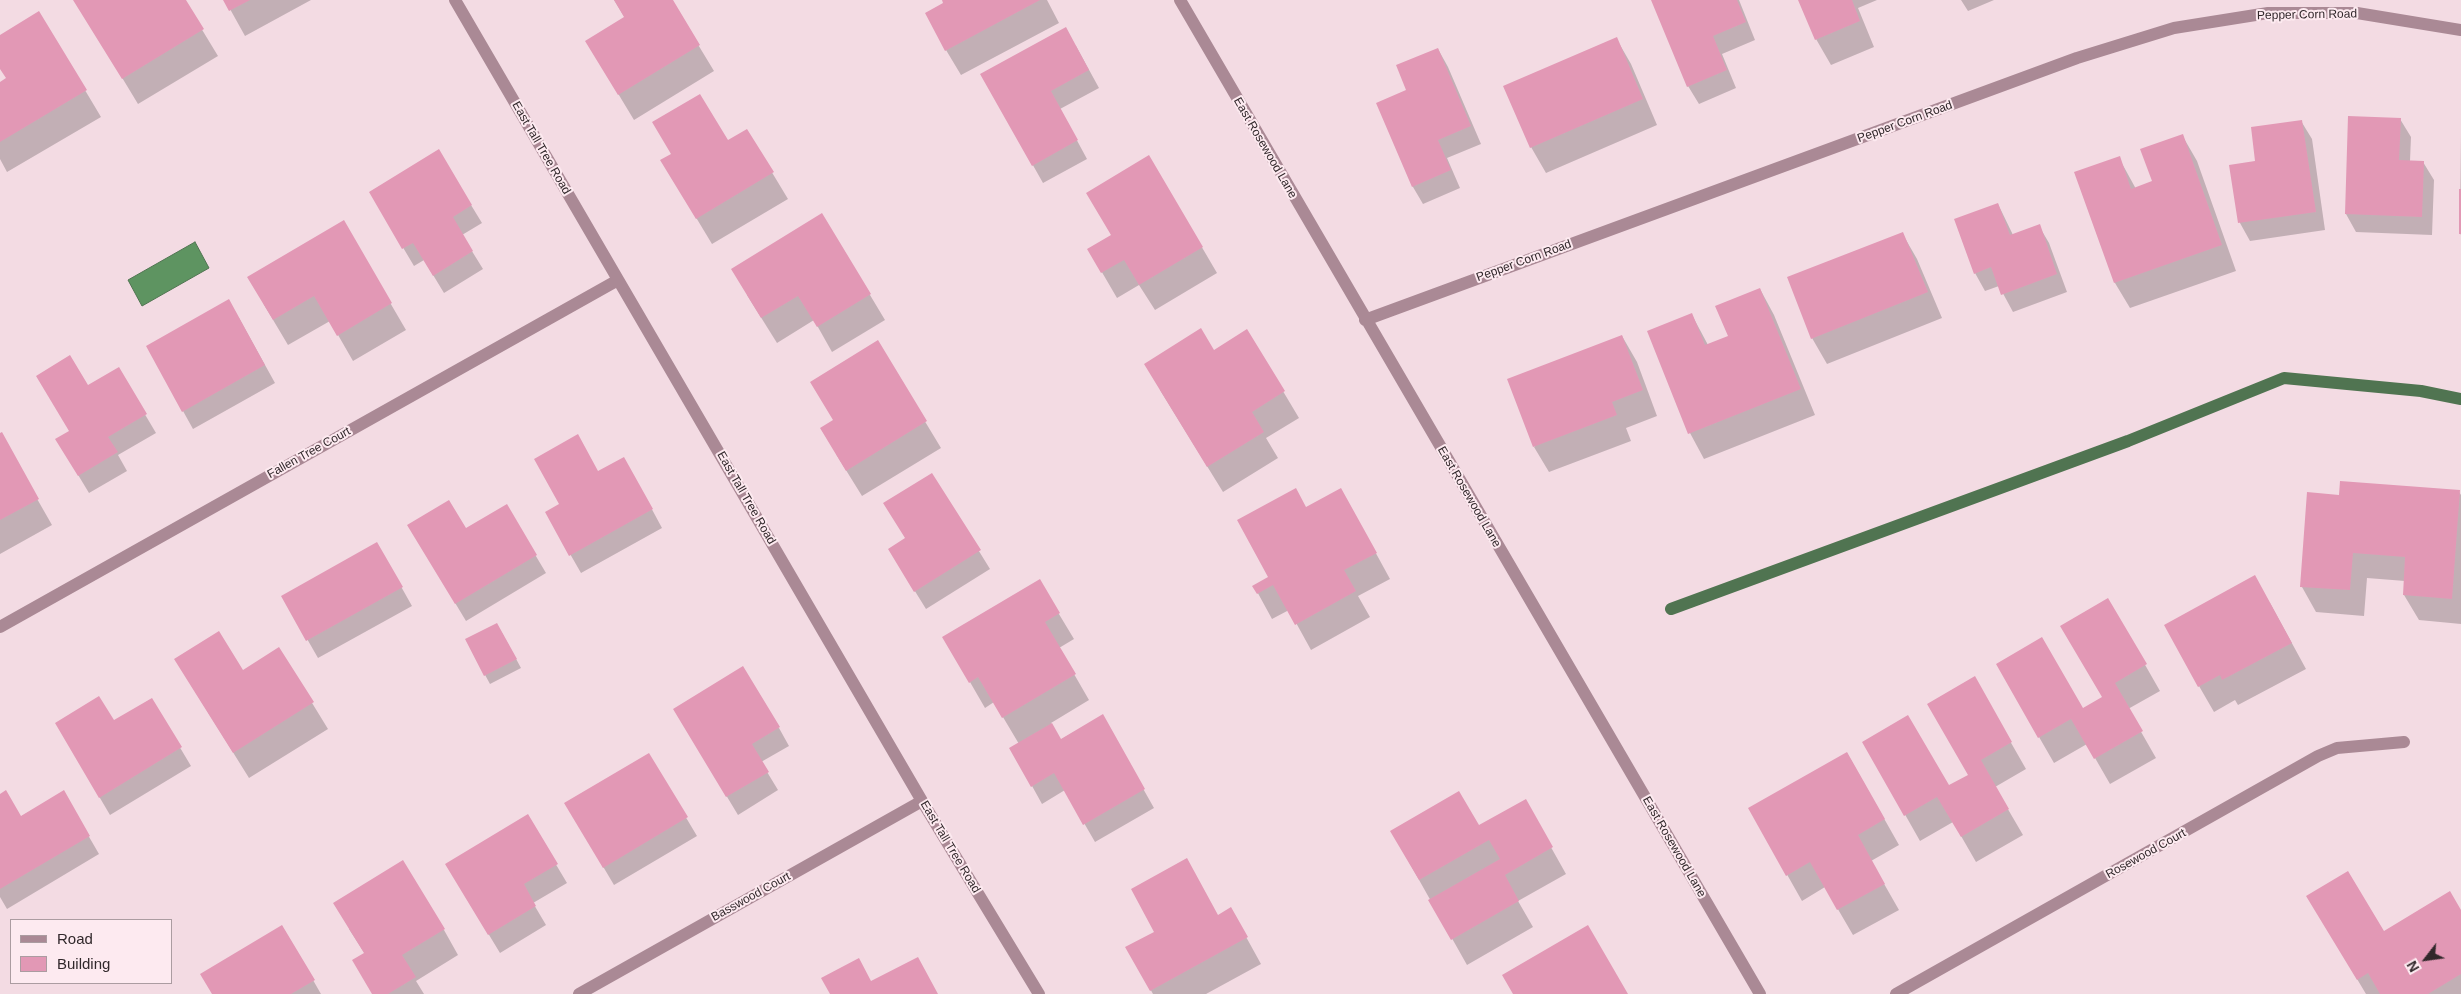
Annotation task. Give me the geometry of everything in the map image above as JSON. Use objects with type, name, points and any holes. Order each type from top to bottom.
[{"type":"street","name":"East Tall Tree Road","points":[[455,0],[922,801],[1039,994]]},
{"type":"street","name":"East Rosewood Lane","points":[[1180,0],[1760,994]]},
{"type":"street","name":"Pepper Corn Road","points":[[1365,320],[2094,52],[2174,28],[2268,13],[2357,13],[2461,30]]},
{"type":"street","name":"Fallen Tree Court","points":[[0,627],[618,280]]},
{"type":"street","name":"Rosewood Court","points":[[1896,994],[2318,756],[2337,748],[2404,742]]},
{"type":"street","name":"Basswood Court","points":[[579,994],[922,801]]},
{"type":"shaded area","points":[[195,242],[209,268],[142,306],[128,280]]},
{"type":"building","points":[[73,0],[186,0],[204,29],[122,79]]},
{"type":"building","points":[[223,0],[250,0],[229,11]]},
{"type":"building","points":[[614,0],[673,0],[700,45],[618,95],[585,41],[624,17]]},
{"type":"building","points":[[942,0],[1040,0],[945,51],[925,13],[943,3]]},
{"type":"building","points":[[1651,0],[1737,0],[1746,22],[1713,36],[1727,70],[1687,87]]},
{"type":"building","points":[[1798,0],[1852,0],[1860,21],[1815,40]]},
{"type":"building","points":[[39,11],[87,90],[0,142],[0,82],[6,78],[0,69],[0,35]]},
{"type":"building","points":[[1066,27],[1089,70],[1051,91],[1078,140],[1032,166],[980,74]]},
{"type":"building","points":[[1617,37],[1643,99],[1530,148],[1503,86]]},
{"type":"building","points":[[1438,48],[1471,126],[1438,140],[1451,170],[1412,187],[1376,103],[1406,90],[1396,65]]},
{"type":"building","points":[[700,94],[728,140],[747,129],[774,172],[696,219],[660,160],[671,154],[652,122]]},
{"type":"building","points":[[2348,116],[2401,118],[2399,160],[2424,161],[2422,217],[2345,214]]},
{"type":"building","points":[[2302,120],[2316,212],[2238,223],[2229,165],[2255,161],[2251,127]]},
{"type":"building","points":[[2183,134],[2222,245],[2114,283],[2074,172],[2120,156],[2131,189],[2152,181],[2140,149]]},
{"type":"building","points":[[439,149],[472,205],[453,217],[473,251],[433,276],[413,243],[402,249],[369,192]]},
{"type":"building","points":[[1149,155],[1203,247],[1139,285],[1124,260],[1101,273],[1087,249],[1111,235],[1086,193]]},
{"type":"building","points":[[2459,189],[2461,189],[2461,234],[2459,234]]},
{"type":"building","points":[[1998,203],[2010,235],[2040,224],[2057,274],[2001,295],[1991,267],[1974,274],[1954,219]]},
{"type":"building","points":[[822,213],[871,294],[817,327],[798,296],[761,318],[731,269]]},
{"type":"building","points":[[344,220],[392,303],[337,336],[314,296],[273,320],[247,277]]},
{"type":"building","points":[[1903,232],[1928,292],[1811,339],[1787,277]]},
{"type":"building","points":[[1760,288],[1801,389],[1688,434],[1647,331],[1692,313],[1705,345],[1728,336],[1715,306]]},
{"type":"building","points":[[229,299],[265,365],[182,412],[146,346]]},
{"type":"building","points":[[1201,328],[1214,350],[1247,329],[1285,391],[1252,412],[1264,432],[1207,467],[1144,364]]},
{"type":"building","points":[[1622,335],[1643,390],[1612,402],[1617,415],[1533,447],[1507,379]]},
{"type":"building","points":[[878,340],[927,421],[846,471],[820,428],[833,420],[810,382]]},
{"type":"building","points":[[70,355],[88,385],[119,367],[147,414],[108,437],[118,452],[78,476],[55,439],[69,431],[36,376]]},
{"type":"building","points":[[2,432],[39,499],[0,520],[0,433]]},
{"type":"building","points":[[578,434],[598,471],[624,457],[653,509],[569,556],[545,512],[559,504],[534,459]]},
{"type":"building","points":[[932,473],[981,550],[914,592],[888,549],[905,538],[883,503]]},
{"type":"building","points":[[2340,481],[2460,490],[2452,599],[2403,595],[2405,557],[2353,553],[2350,590],[2300,587],[2307,492],[2339,495]]},
{"type":"building","points":[[1296,488],[1306,507],[1341,488],[1377,553],[1344,570],[1356,591],[1295,625],[1273,585],[1257,594],[1252,586],[1268,577],[1237,520]]},
{"type":"building","points":[[449,500],[466,528],[507,504],[537,555],[455,604],[407,525]]},
{"type":"building","points":[[377,542],[403,587],[306,641],[281,596]]},
{"type":"building","points":[[2255,575],[2292,643],[2222,680],[2220,675],[2198,687],[2164,625]]},
{"type":"building","points":[[1040,579],[1060,613],[1045,622],[1076,674],[1002,718],[978,677],[969,683],[942,637]]},
{"type":"building","points":[[2108,598],[2147,664],[2115,683],[2143,731],[2094,759],[2071,719],[2038,738],[1996,664],[2042,637],[2083,708],[2102,697],[2060,626]]},
{"type":"building","points":[[497,623],[517,659],[484,676],[465,639]]},
{"type":"building","points":[[219,631],[243,670],[279,647],[314,702],[233,753],[174,659]]},
{"type":"building","points":[[743,666],[780,727],[752,744],[769,772],[726,797],[673,709]]},
{"type":"building","points":[[1975,676],[2012,742],[1981,760],[2009,809],[1961,837],[1937,797],[1904,816],[1862,742],[1908,715],[1949,785],[1968,775],[1927,704]]},
{"type":"building","points":[[99,696],[114,720],[152,698],[182,747],[99,798],[55,723]]},
{"type":"building","points":[[1103,714],[1145,789],[1083,825],[1054,773],[1031,787],[1009,748],[1052,723],[1061,739]]},
{"type":"building","points":[[1847,752],[1885,819],[1858,835],[1885,884],[1837,910],[1810,862],[1786,876],[1748,808]]},
{"type":"building","points":[[649,753],[688,817],[603,868],[564,803]]},
{"type":"building","points":[[6,790],[21,816],[64,790],[90,836],[0,889],[0,794]]},
{"type":"building","points":[[1459,791],[1479,825],[1526,799],[1553,847],[1505,875],[1519,901],[1451,940],[1428,900],[1500,859],[1489,840],[1419,880],[1390,831]]},
{"type":"building","points":[[528,814],[558,864],[524,884],[536,906],[488,935],[445,864]]},
{"type":"building","points":[[1187,858],[1218,915],[1231,907],[1248,937],[1150,991],[1125,947],[1154,932],[1131,889]]},
{"type":"building","points":[[403,860],[445,929],[402,955],[416,977],[388,994],[372,994],[352,960],[364,953],[333,903]]},
{"type":"building","points":[[2348,871],[2384,931],[2450,891],[2461,910],[2461,974],[2428,994],[2380,994],[2368,973],[2357,980],[2306,896]]},
{"type":"building","points":[[282,925],[315,980],[291,994],[212,994],[200,974]]},
{"type":"building","points":[[1588,925],[1628,994],[1513,994],[1502,975]]},
{"type":"building","points":[[918,957],[938,994],[830,994],[821,978],[859,958],[871,981]]},
{"type":"waterway","points":[[1671,609],[2128,441],[2284,378],[2421,391],[2461,399]]}]
